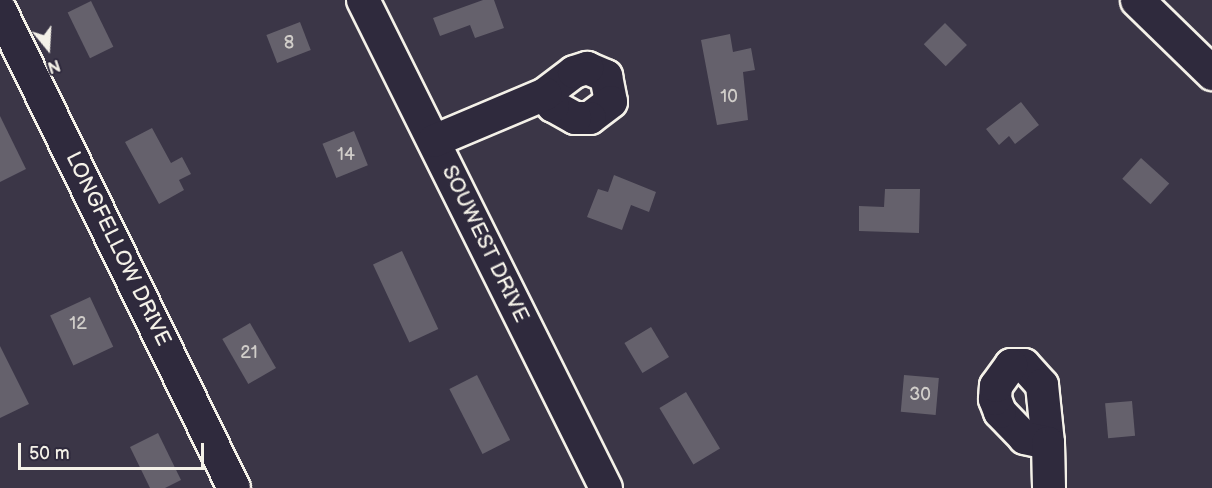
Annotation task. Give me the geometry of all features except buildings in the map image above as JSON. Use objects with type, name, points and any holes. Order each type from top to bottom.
[{"type":"main road","points":[[1137,0],[1212,73]]},
{"type":"street","name":"SOUWEST DRIVE","points":[[363,0],[606,488]]},
{"type":"street","name":"LONGFELLOW DRIVE","points":[[0,10],[234,488]]},
{"type":"street","points":[[434,141],[545,94]]},
{"type":"street","points":[[1048,443],[1049,488]]}]
